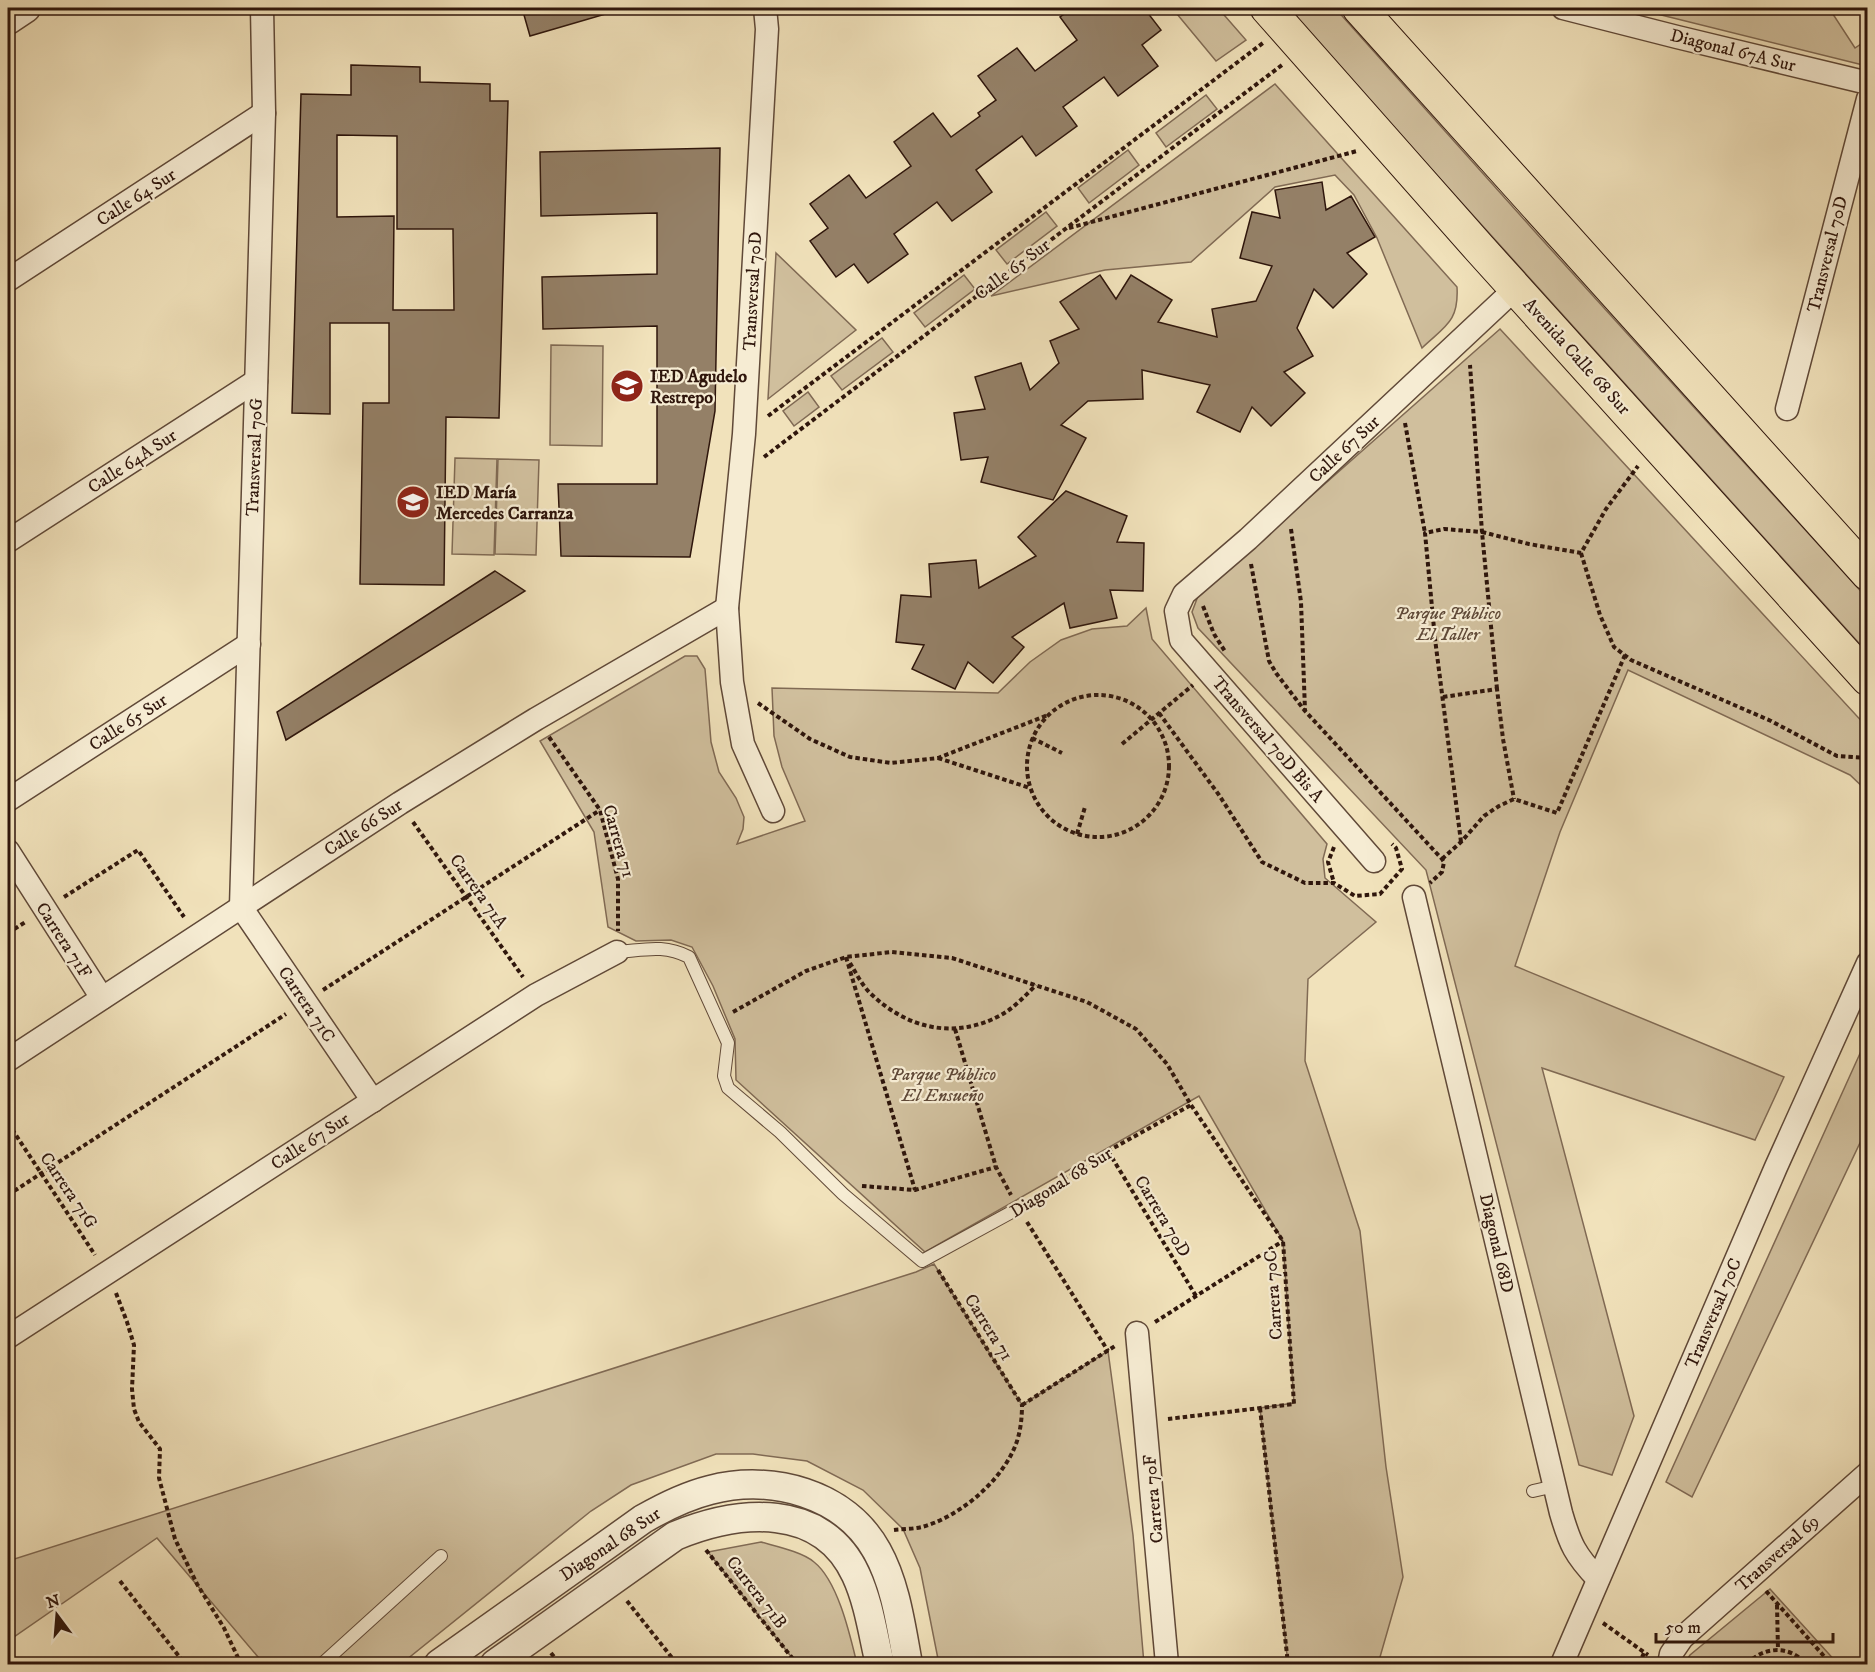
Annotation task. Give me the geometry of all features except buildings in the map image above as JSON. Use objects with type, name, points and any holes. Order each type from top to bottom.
[{"type":"main road","points":[[1359,8],[1868,574]]},
{"type":"main road","name":"Avenida Calle 68 Sur","points":[[1276,36],[1516,288],[1868,678]]},
{"type":"street","points":[[8,20],[26,8]]},
{"type":"street","name":"Transversal 70G","points":[[241,907],[264,113],[262,8]]},
{"type":"street","name":"Transversal 70D","points":[[765,8],[767,29],[744,434],[727,608],[732,682],[743,744],[773,811]]},
{"type":"street","name":"Diagonal 67A Sur","points":[[1563,8],[1868,83]]},
{"type":"street","name":"Transversal 70D","points":[[1787,409],[1868,99]]},
{"type":"street","name":"Calle 64 Sur","points":[[8,280],[264,113]]},
{"type":"street","name":"Calle 67 Sur","points":[[1176,611],[1184,594],[1248,538],[1516,288]]},
{"type":"street","name":"Calle 64A Sur","points":[[8,542],[256,381]]},
{"type":"street","name":"Calle 66 Sur","points":[[8,1060],[400,803],[536,719],[727,608]]},
{"type":"street","name":"Transversal 70D Bis A","points":[[1176,611],[1181,640],[1374,861]]},
{"type":"street","name":"Calle 65 Sur","points":[[8,800],[249,644]]},
{"type":"street","name":"Carrera 71F","points":[[8,851],[102,998]]},
{"type":"street","name":"Diagonal 68D","points":[[1414,897],[1544,1489],[1581,1562],[1598,1579]]},
{"type":"street","name":"Carrera 71C","points":[[241,907],[373,1101]]},
{"type":"street","name":"Calle 67 Sur","points":[[8,1337],[536,995],[617,952]]},
{"type":"street","name":"Transversal 70C","points":[[1562,1665],[1776,1167],[1868,963]]},
{"type":"street","name":"Carrera 70F","points":[[1137,1333],[1167,1665]]},
{"type":"street","name":"Transversal 69","points":[[1661,1662],[1671,1654],[1682,1638],[1868,1473]]},
{"type":"street","name":"Diagonal 68 Sur","points":[[439,1665],[643,1519],[674,1502],[711,1490],[746,1485],[781,1486],[814,1495],[851,1518],[864,1532],[877,1550],[888,1573],[908,1665]]},
{"type":"street","name":"Diagonal 68 Sur","points":[[495,1665],[675,1536],[703,1525],[742,1518],[774,1517],[797,1521],[823,1533],[838,1547],[856,1574],[864,1596],[880,1665]]},
{"type":"lane","points":[[617,952],[661,948],[676,950],[689,957],[728,1043],[724,1076],[728,1088],[922,1261],[1019,1208]]},
{"type":"lane","points":[[322,1665],[441,1556]]},
{"type":"path","name":"Calle 65 Sur","points":[[744,434],[1276,36]]},
{"type":"path","name":"Calle 65 Sur","points":[[740,475],[1065,229],[1276,36]]},
{"type":"path","points":[[1065,229],[1364,149]]},
{"type":"path","points":[[1462,372],[1471,364],[1482,532],[1497,689],[1514,799]]},
{"type":"path","points":[[1396,431],[1413,416]]},
{"type":"path","points":[[1405,423],[1425,533],[1435,639],[1461,842]]},
{"type":"path","points":[[1642,461],[1606,509],[1581,553],[1600,615],[1614,647],[1631,660],[1771,721],[1837,756],[1868,758]]},
{"type":"path","points":[[1282,532],[1290,525],[1301,602],[1305,711]]},
{"type":"path","points":[[1425,533],[1444,529],[1482,532],[1529,544],[1581,553]]},
{"type":"path","points":[[1250,557],[1269,661],[1275,674],[1305,711],[1444,862],[1442,872],[1414,897]]},
{"type":"path","points":[[1209,598],[1203,607],[1214,634],[1231,661]]},
{"type":"path","points":[[1442,859],[1484,816],[1514,799],[1557,813],[1625,655]]},
{"type":"path","points":[[1122,744],[1209,672]]},
{"type":"path","points":[[732,682],[810,740],[850,757],[891,763],[938,758],[1048,715],[1072,700],[1086,696],[1100,695],[1126,701],[1139,707],[1151,719],[1164,739],[1170,766],[1168,780],[1158,805],[1149,816],[1126,831],[1113,836],[1099,837],[1077,834],[1047,817],[1030,788],[1027,766],[1032,738],[1048,715]]},
{"type":"path","points":[[1443,697],[1497,689]]},
{"type":"path","points":[[1159,713],[1220,795],[1262,862],[1305,883],[1334,884],[1355,896],[1380,894],[1401,869],[1396,848],[1387,839]]},
{"type":"path","name":"Carrera 71","points":[[536,719],[600,810],[618,879],[617,952]]},
{"type":"path","points":[[1032,738],[1062,753]]},
{"type":"path","points":[[938,758],[1030,788]]},
{"type":"path","name":"Carrera 71A","points":[[400,803],[536,995]]},
{"type":"path","points":[[1077,834],[1085,807]]},
{"type":"path","points":[[1334,884],[1328,862],[1344,827]]},
{"type":"path","points":[[8,933],[138,850],[197,936]]},
{"type":"path","name":"Carrera 70C","points":[[717,1021],[806,971],[846,957],[892,952],[951,958],[1087,1002],[1136,1029],[1167,1064],[1191,1105],[1283,1241],[1294,1404],[1260,1408]]},
{"type":"path","points":[[846,957],[869,993],[901,1017],[927,1026],[946,1029],[973,1027],[1002,1015],[1036,985]]},
{"type":"path","points":[[846,957],[915,1190]]},
{"type":"path","points":[[956,1029],[996,1167],[1108,1351]]},
{"type":"path","name":"Diagonal 68 Sur","points":[[1019,1208],[1108,1151],[1191,1105]]},
{"type":"path","name":"Carrera 71G","points":[[8,1123],[107,1273],[121,1304],[134,1345],[132,1389],[134,1408],[139,1422],[160,1449],[159,1479],[175,1539],[197,1584],[224,1628],[241,1665]]},
{"type":"path","name":"Carrera 70D","points":[[1108,1151],[1196,1296]]},
{"type":"path","points":[[833,1184],[915,1190],[996,1167]]},
{"type":"path","name":"Carrera 71","points":[[864,1532],[920,1528],[946,1518],[968,1504],[996,1477],[1013,1451],[1022,1422],[1022,1405],[934,1264]]},
{"type":"path","points":[[1146,1421],[1260,1408],[1288,1665]]},
{"type":"path","name":"Carrera 71B","points":[[702,1545],[797,1665]]},
{"type":"path","points":[[120,1581],[185,1665]]},
{"type":"path","points":[[1761,1586],[1831,1665]]},
{"type":"path","points":[[624,1596],[676,1665]]},
{"type":"path","points":[[1777,1604],[1778,1650]]},
{"type":"path","points":[[1585,1611],[1644,1653],[1661,1662]]},
{"type":"path","points":[[1747,1665],[1756,1656],[1767,1651],[1778,1650],[1790,1652],[1801,1658],[1806,1665]]},
{"type":"path","points":[[1640,1665],[1644,1653]]},
{"type":"green space","points":[[1172,8],[1218,8],[1246,40],[1216,61]]},
{"type":"green space","points":[[1286,8],[1335,8],[1867,598],[1867,652]]},
{"type":"green space","points":[[1633,8],[1829,8],[1855,48],[1867,40],[1867,66]]},
{"type":"green space","points":[[1275,84],[1457,287],[1456,308],[1453,316],[1444,328],[1422,348],[1377,238],[1354,195],[1335,175],[1275,187],[1191,262],[1105,270],[991,296]]},
{"type":"green space","points":[[1206,95],[1217,109],[1166,147],[1156,133]]},
{"type":"green space","points":[[1128,150],[1139,165],[1089,203],[1078,188]]},
{"type":"green space","points":[[1046,212],[1057,226],[1007,264],[996,250]]},
{"type":"green space","points":[[776,253],[856,330],[768,399]]},
{"type":"green space","points":[[964,275],[975,289],[925,327],[914,313]]},
{"type":"green space","name":"Parque Público El Taller","points":[[1500,329],[1867,727],[1867,791],[1850,775],[1628,670],[1560,832],[1515,966],[1784,1077],[1755,1140],[1542,1068],[1634,1416],[1612,1475],[1579,1465],[1426,870],[1198,628],[1192,612],[1198,596]]},
{"type":"green space","points":[[882,338],[893,352],[842,390],[831,376]]},
{"type":"green space","points":[[551,345],[603,346],[602,446],[550,445]]},
{"type":"green space","points":[[808,392],[819,407],[794,426],[783,411]]},
{"type":"green space","points":[[455,458],[497,459],[494,555],[452,554]]},
{"type":"green space","points":[[498,459],[539,460],[536,555],[495,554]]},
{"type":"green space","name":"Parque Público El Ensueño","points":[[1146,608],[1152,639],[1327,844],[1323,859],[1325,878],[1376,922],[1308,979],[1305,1061],[1360,1231],[1386,1467],[1403,1577],[1378,1664],[1288,1664],[1260,1408],[1294,1403],[1283,1241],[1199,1096],[925,1252],[736,1080],[735,1039],[713,986],[692,947],[671,940],[636,941],[608,927],[594,832],[540,741],[685,656],[697,656],[705,669],[711,742],[719,772],[736,798],[744,817],[743,829],[737,844],[805,821],[782,767],[774,736],[772,688],[998,693],[1030,662],[1061,640],[1092,629],[1127,626]]},
{"type":"green space","points":[[1867,1038],[1867,1128],[1692,1497],[1666,1482]]},
{"type":"green space","points":[[934,1264],[1022,1405],[1108,1351],[1133,1535],[1144,1664],[939,1664],[920,1568],[903,1529],[863,1490],[807,1461],[753,1454],[716,1454],[631,1485],[591,1511],[401,1664],[264,1664],[157,1538],[8,1641],[8,1561],[916,1272]]},
{"type":"green space","points":[[761,1542],[803,1555],[822,1571],[830,1582],[842,1609],[857,1664],[797,1664],[708,1552]]},
{"type":"green space","points":[[1770,1589],[1838,1664],[1684,1664],[1690,1655]]},
{"type":"place","name":"IED Agudelo Restrepo","points":[[627,386]]},
{"type":"place","name":"IED María Mercedes Carranza","points":[[413,502]]}]
